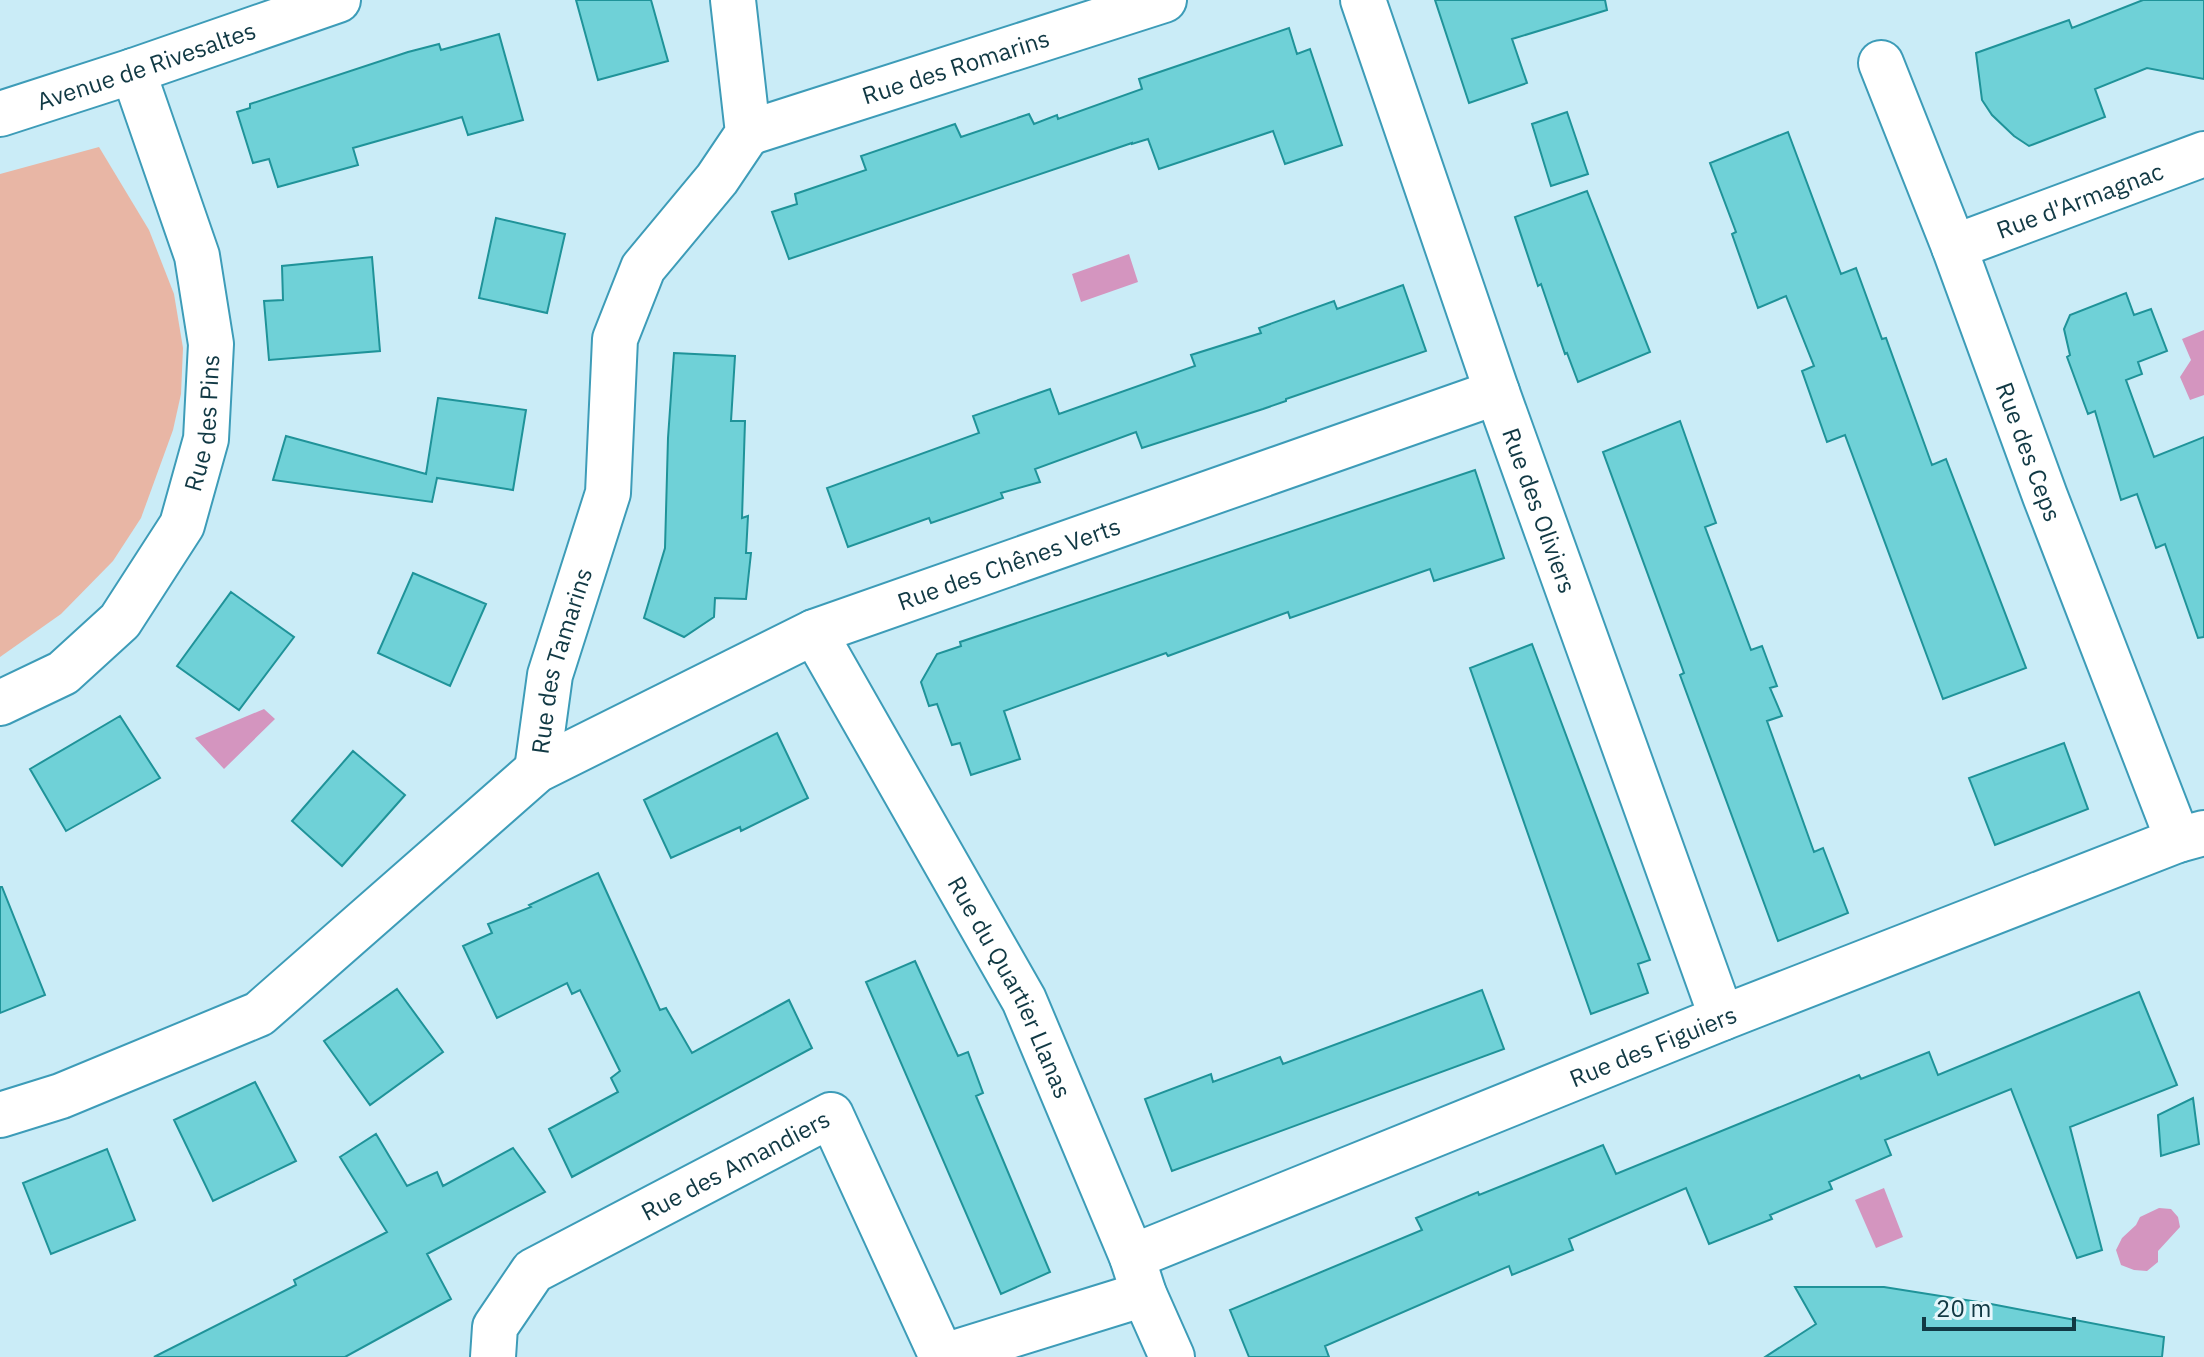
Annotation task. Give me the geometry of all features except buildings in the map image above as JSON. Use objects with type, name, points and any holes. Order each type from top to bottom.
[{"type":"street","name":"Avenue de Rivesaltes","points":[[0,114],[338,0]]},
{"type":"street","points":[[733,0],[748,133]]},
{"type":"street","name":"Rue des Romarins","points":[[748,133],[1164,0]]},
{"type":"street","name":"Rue des Oliviers","points":[[1363,0],[1497,392],[1722,1018]]},
{"type":"street","name":"Rue des Ceps","points":[[1881,63],[1954,247],[2045,496],[2191,836]]},
{"type":"street","name":"Rue des Pins","points":[[0,703],[63,673],[120,621],[182,525],[206,439],[211,344],[197,256],[133,71]]},
{"type":"street","name":"Rue des Tamarins","points":[[0,1115],[61,1096],[259,1014],[537,770],[550,675],[608,493],[615,339],[643,268],[717,179],[748,133]]},
{"type":"street","name":"Rue d'Armagnac","points":[[1954,247],[2204,154]]},
{"type":"street","name":"Rue des Chênes Verts","points":[[537,770],[814,632],[1497,392]]},
{"type":"street","name":"Rue du Quartier Llanas","points":[[814,632],[1024,1000],[1172,1357]]},
{"type":"street","name":"Rue des Figuiers","points":[[1138,1276],[1722,1018],[2191,836]]},
{"type":"street","name":"Rue des Amandiers","points":[[493,1357],[495,1327],[533,1271],[831,1115],[942,1357],[1138,1276]]},
{"type":"shaded area","points":[[99,147],[149,230],[174,294],[183,348],[181,394],[173,430],[141,518],[113,561],[61,614],[0,657],[0,174]]},
{"type":"shaded area","points":[[1129,254],[1138,282],[1081,302],[1072,274]]},
{"type":"shaded area","points":[[2204,330],[2204,395],[2190,400],[2180,377],[2191,360],[2182,339]]},
{"type":"shaded area","points":[[264,709],[275,719],[224,769],[195,738]]},
{"type":"shaded area","points":[[1884,1188],[1903,1237],[1876,1248],[1855,1200]]},
{"type":"shaded area","points":[[2159,1208],[2171,1209],[2178,1217],[2180,1227],[2158,1251],[2158,1262],[2147,1271],[2121,1265],[2116,1250],[2122,1238],[2140,1217]]}]
